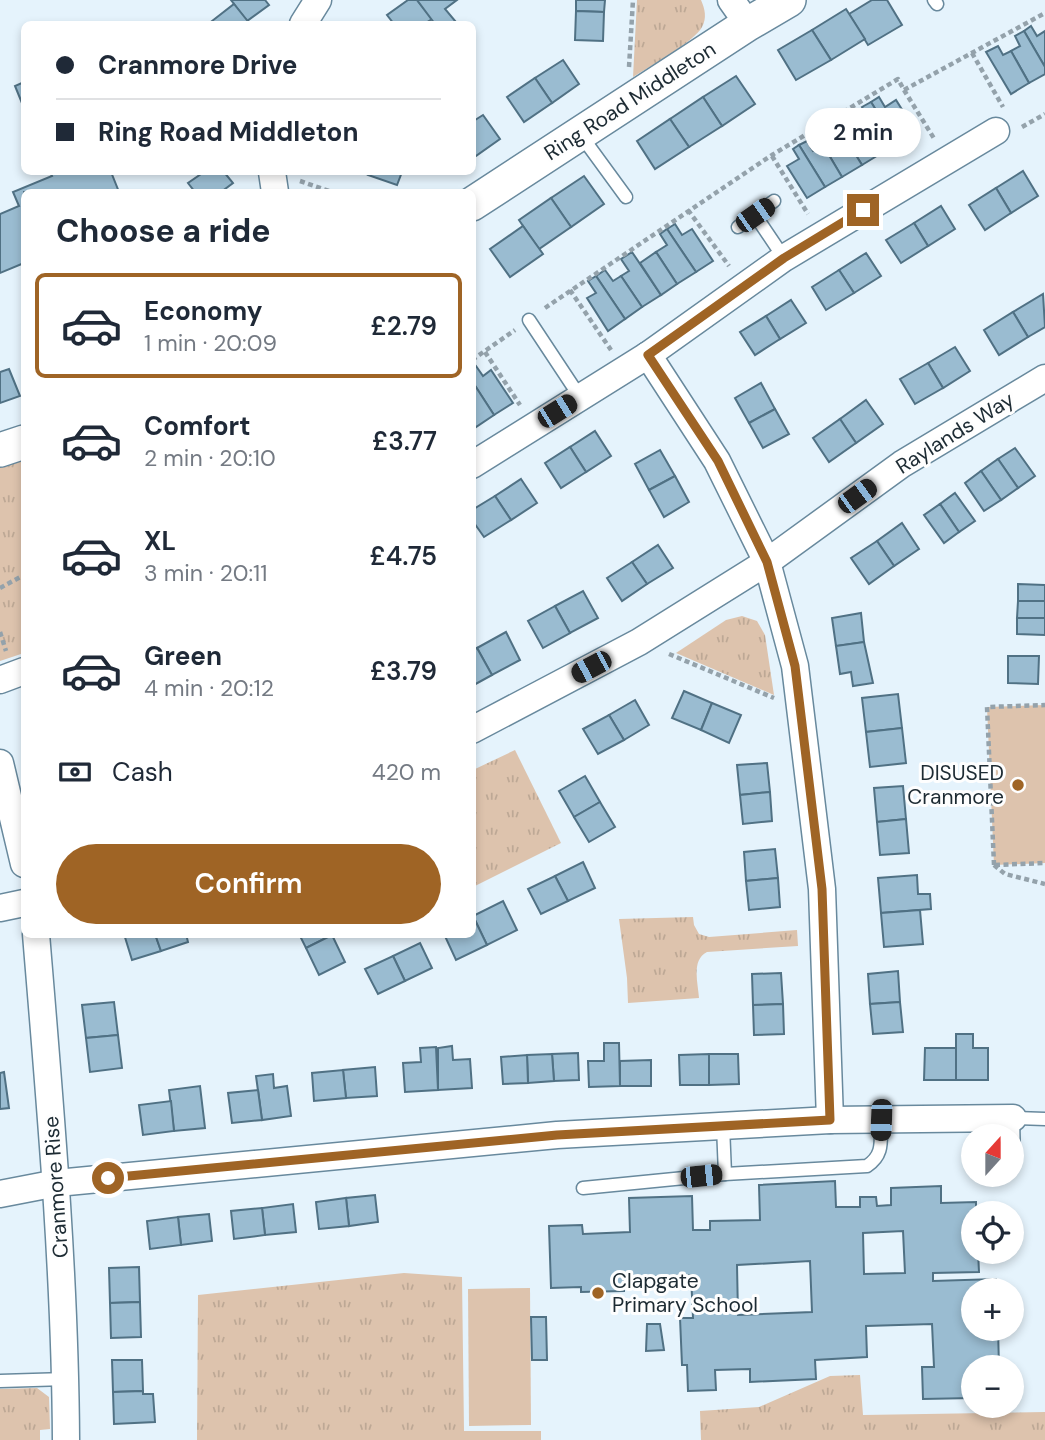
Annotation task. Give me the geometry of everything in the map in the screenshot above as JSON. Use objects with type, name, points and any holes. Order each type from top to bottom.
[{"type":"street","points":[[305,21],[318,0]]},
{"type":"street","name":"Ring Road Middleton","points":[[476,201],[627,103],[740,12],[789,0]]},
{"type":"street","points":[[476,462],[648,355],[784,258],[947,160],[1000,120]]},
{"type":"street","points":[[648,355],[718,461],[767,562],[795,666],[822,889],[830,1120]]},
{"type":"street","name":"Raylands Way","points":[[476,728],[639,642],[767,562],[902,464],[1045,379]]},
{"type":"street","points":[[0,450],[21,443]]},
{"type":"street","points":[[0,680],[21,672]]},
{"type":"street","points":[[0,763],[21,851]]},
{"type":"street","points":[[0,908],[21,904]]},
{"type":"street","name":"Cranmore Rise","points":[[36,938],[57,1184],[66,1440]]},
{"type":"street","points":[[0,1194],[57,1184],[491,1141],[830,1120],[1013,1118]]},
{"type":"lane","points":[[580,134],[626,197]]},
{"type":"lane","points":[[738,227],[774,201]]},
{"type":"lane","points":[[755,215],[784,258]]},
{"type":"lane","points":[[528,320],[580,397]]},
{"type":"lane","points":[[1013,1124],[1013,1118],[1045,1119]]},
{"type":"lane","points":[[583,1188],[725,1174],[867,1166],[880,1154],[881,1120]]},
{"type":"lane","points":[[723,1126],[725,1174]]},
{"type":"lane","points":[[0,1381],[65,1379]]},
{"type":"path","points":[[627,103],[633,0]]},
{"type":"path","points":[[904,90],[1045,13]]},
{"type":"path","points":[[972,53],[1000,120]]},
{"type":"path","points":[[476,358],[569,290],[772,155],[898,79],[947,160]]},
{"type":"path","points":[[772,155],[821,235]]},
{"type":"path","points":[[688,211],[743,287]]},
{"type":"path","points":[[569,290],[624,370]]},
{"type":"path","points":[[485,352],[534,426]]},
{"type":"path","points":[[0,588],[21,577]]},
{"type":"path","points":[[639,642],[801,710]]},
{"type":"path","points":[[1045,705],[987,707],[994,865],[1005,874],[1045,884]]},
{"type":"path","points":[[994,865],[1045,863]]},
{"type":"green space","points":[[637,0],[701,0],[705,17],[704,24],[690,40],[633,77]]},
{"type":"green space","points":[[21,455],[21,654],[0,661],[0,463]]},
{"type":"green space","points":[[742,616],[757,621],[765,635],[774,695],[676,653],[726,620]]},
{"type":"green space","name":"DISUSED Cranmore","points":[[1045,705],[1045,863],[994,865],[987,707]]},
{"type":"green space","points":[[515,750],[561,843],[476,886],[476,769]]},
{"type":"green space","points":[[693,917],[699,934],[709,937],[797,930],[798,946],[707,952],[697,966],[699,998],[628,1003],[619,919]]},
{"type":"green space","points":[[404,1273],[462,1277],[464,1431],[541,1431],[541,1440],[197,1440],[198,1295]]},
{"type":"green space","points":[[530,1288],[531,1425],[469,1426],[468,1289]]},
{"type":"green space","points":[[860,1375],[863,1415],[961,1413],[961,1418],[1024,1418],[1024,1412],[1045,1412],[1045,1440],[701,1440],[700,1411],[759,1407],[830,1376]]},
{"type":"green space","points":[[37,1388],[49,1397],[50,1429],[40,1430],[40,1440],[0,1440],[0,1389]]},
{"type":"building","points":[[231,0],[265,0],[269,5],[247,21]]},
{"type":"building","points":[[408,0],[417,0],[432,19],[392,21],[387,15]]},
{"type":"building","points":[[417,0],[457,0],[445,9],[455,21],[433,21]]},
{"type":"building","points":[[576,0],[605,0],[604,12],[576,11]]},
{"type":"building","points":[[872,0],[887,0],[902,25],[868,45],[849,14]]},
{"type":"building","points":[[234,4],[248,21],[212,21]]},
{"type":"building","points":[[846,9],[865,39],[831,60],[812,30]]},
{"type":"building","points":[[576,11],[604,12],[603,41],[575,40]]},
{"type":"building","points":[[1031,26],[1037,36],[1045,31],[1045,67],[1024,31]]},
{"type":"building","points":[[812,30],[831,60],[796,80],[778,50]]},
{"type":"building","points":[[1024,31],[1045,67],[1045,74],[1029,83],[1011,51],[1020,46],[1015,36]]},
{"type":"building","points":[[998,46],[1003,55],[1011,51],[1029,83],[1011,94],[986,52]]},
{"type":"building","points":[[563,60],[579,84],[552,103],[535,78]]},
{"type":"building","points":[[736,76],[755,104],[722,126],[703,97]]},
{"type":"building","points":[[535,78],[552,103],[524,122],[507,97]]},
{"type":"building","points":[[21,83],[21,101],[15,86]]},
{"type":"building","points":[[703,97],[722,126],[689,147],[670,119]]},
{"type":"building","points":[[879,97],[885,107],[896,100],[916,132],[897,144],[871,102]]},
{"type":"building","points":[[871,102],[897,144],[880,154],[860,122],[868,117],[862,107]]},
{"type":"building","points":[[483,115],[500,139],[476,156],[476,119]]},
{"type":"building","points":[[670,119],[689,147],[655,169],[637,141]]},
{"type":"building","points":[[860,122],[880,154],[862,165],[842,133]]},
{"type":"building","points":[[836,123],[862,165],[842,177],[823,145],[829,140],[823,131]]},
{"type":"building","points":[[807,141],[813,151],[823,145],[842,177],[825,187],[799,145]]},
{"type":"building","points":[[799,145],[825,187],[807,198],[787,166],[799,159],[793,149]]},
{"type":"building","points":[[1023,171],[1038,196],[1011,213],[996,188]]},
{"type":"building","points":[[112,175],[118,189],[21,189],[21,264],[0,273],[0,214],[19,206],[13,192],[52,176]]},
{"type":"building","points":[[200,175],[226,175],[233,183],[225,189],[193,189],[188,183]]},
{"type":"building","points":[[368,175],[401,175],[397,185]]},
{"type":"building","points":[[584,176],[604,204],[571,227],[551,198]]},
{"type":"building","points":[[996,188],[1011,213],[985,230],[969,205]]},
{"type":"building","points":[[551,198],[571,227],[539,249],[519,220]]},
{"type":"building","points":[[941,206],[955,229],[928,246],[914,223]]},
{"type":"building","points":[[914,223],[928,246],[901,263],[886,240]]},
{"type":"building","points":[[675,224],[682,235],[692,229],[713,261],[696,272],[667,229]]},
{"type":"building","points":[[523,226],[543,254],[510,277],[490,249]]},
{"type":"building","points":[[667,229],[696,272],[677,284],[656,252],[667,245],[660,234]]},
{"type":"building","points":[[632,252],[661,295],[642,307],[621,276],[629,271],[621,259]]},
{"type":"building","points":[[656,252],[677,284],[661,295],[640,263]]},
{"type":"building","points":[[866,253],[881,276],[854,293],[839,270]]},
{"type":"building","points":[[605,270],[613,281],[621,276],[642,307],[625,319],[596,276]]},
{"type":"building","points":[[839,270],[854,293],[826,310],[812,287]]},
{"type":"building","points":[[596,276],[625,319],[608,331],[587,298],[596,293],[588,281]]},
{"type":"building","points":[[1043,294],[1045,327],[1028,337],[1013,312]]},
{"type":"building","points":[[791,300],[806,323],[780,339],[766,316]]},
{"type":"building","points":[[1013,312],[1028,337],[999,355],[984,330]]},
{"type":"building","points":[[766,316],[780,339],[755,355],[740,332]]},
{"type":"building","points":[[955,347],[970,371],[943,388],[928,363]]},
{"type":"building","points":[[928,363],[943,388],[915,404],[900,379]]},
{"type":"building","points":[[476,366],[483,376],[491,370],[513,403],[494,415],[476,387]]},
{"type":"building","points":[[9,369],[20,396],[0,403],[0,372]]},
{"type":"building","points":[[761,383],[775,409],[749,423],[735,398]]},
{"type":"building","points":[[476,387],[494,415],[476,427]]},
{"type":"building","points":[[866,400],[883,424],[856,443],[840,419]]},
{"type":"building","points":[[775,409],[789,434],[763,448],[749,423]]},
{"type":"building","points":[[840,419],[856,443],[829,462],[813,438]]},
{"type":"building","points":[[595,431],[611,456],[586,472],[570,447]]},
{"type":"building","points":[[570,447],[586,472],[561,488],[545,463]]},
{"type":"building","points":[[1015,448],[1035,476],[1018,488],[998,459]]},
{"type":"building","points":[[660,450],[675,476],[649,490],[635,464]]},
{"type":"building","points":[[998,459],[1018,488],[1001,500],[981,471]]},
{"type":"building","points":[[981,471],[1001,500],[984,511],[965,483]]},
{"type":"building","points":[[675,476],[689,502],[664,517],[649,490]]},
{"type":"building","points":[[521,479],[537,503],[511,520],[495,496]]},
{"type":"building","points":[[955,493],[975,521],[959,532],[940,504]]},
{"type":"building","points":[[495,496],[511,520],[484,537],[476,526],[476,508]]},
{"type":"building","points":[[940,504],[959,532],[944,543],[924,515]]},
{"type":"building","points":[[902,523],[919,549],[894,566],[877,541]]},
{"type":"building","points":[[877,541],[894,566],[869,584],[851,558]]},
{"type":"building","points":[[658,545],[673,568],[647,584],[632,562]]},
{"type":"building","points":[[632,562],[647,584],[622,601],[607,578]]},
{"type":"building","points":[[1018,584],[1045,585],[1045,601],[1018,601]]},
{"type":"building","points":[[583,591],[598,618],[570,633],[555,606]]},
{"type":"building","points":[[1018,601],[1045,601],[1045,618],[1017,618]]},
{"type":"building","points":[[555,606],[570,633],[543,648],[528,621]]},
{"type":"building","points":[[861,613],[864,642],[836,646],[832,618]]},
{"type":"building","points":[[1017,618],[1045,618],[1045,635],[1017,634]]},
{"type":"building","points":[[506,632],[520,660],[492,675],[477,648]]},
{"type":"building","points":[[864,642],[873,683],[853,686],[851,672],[840,674],[836,646]]},
{"type":"building","points":[[476,649],[492,675],[476,684]]},
{"type":"building","points":[[1008,656],[1039,656],[1038,684],[1008,683]]},
{"type":"building","points":[[684,691],[712,703],[701,730],[672,718]]},
{"type":"building","points":[[898,694],[902,728],[866,732],[862,698]]},
{"type":"building","points":[[635,700],[649,725],[624,740],[609,715]]},
{"type":"building","points":[[712,703],[741,715],[729,743],[701,730]]},
{"type":"building","points":[[609,715],[624,740],[598,754],[583,729]]},
{"type":"building","points":[[902,728],[906,763],[870,767],[866,732]]},
{"type":"building","points":[[767,763],[770,792],[740,795],[737,765]]},
{"type":"building","points":[[585,776],[600,802],[574,817],[559,791]]},
{"type":"building","points":[[903,786],[906,819],[877,822],[874,788]]},
{"type":"building","points":[[770,792],[772,821],[743,824],[740,795]]},
{"type":"building","points":[[600,802],[615,827],[589,842],[574,817]]},
{"type":"building","points":[[906,819],[909,853],[880,855],[877,822]]},
{"type":"building","points":[[775,849],[778,878],[746,881],[744,852]]},
{"type":"building","points":[[583,862],[595,888],[568,901],[555,876]]},
{"type":"building","points":[[917,875],[918,894],[930,894],[931,909],[881,913],[878,878]]},
{"type":"building","points":[[555,876],[568,901],[541,914],[528,889]]},
{"type":"building","points":[[778,878],[780,907],[749,910],[746,881]]},
{"type":"building","points":[[503,901],[517,930],[487,945],[476,922],[476,914]]},
{"type":"building","points":[[920,910],[923,944],[884,947],[881,913]]},
{"type":"building","points":[[476,922],[487,945],[456,960],[446,938],[476,938]]},
{"type":"building","points":[[125,938],[156,938],[161,951],[132,960]]},
{"type":"building","points":[[156,938],[187,938],[188,942],[161,951]]},
{"type":"building","points":[[301,938],[326,938],[306,948]]},
{"type":"building","points":[[326,938],[333,938],[345,962],[319,975],[306,948]]},
{"type":"building","points":[[420,943],[432,968],[405,981],[393,956]]},
{"type":"building","points":[[393,956],[405,981],[378,994],[365,969]]},
{"type":"building","points":[[898,971],[900,1002],[870,1004],[868,974]]},
{"type":"building","points":[[781,973],[783,1004],[753,1005],[752,974]]},
{"type":"building","points":[[114,1002],[118,1035],[86,1038],[82,1005]]},
{"type":"building","points":[[900,1002],[903,1032],[873,1034],[870,1004]]},
{"type":"building","points":[[783,1004],[784,1034],[754,1035],[753,1005]]},
{"type":"building","points":[[956,1034],[973,1034],[973,1048],[988,1048],[988,1080],[956,1080]]},
{"type":"building","points":[[118,1035],[122,1068],[90,1072],[86,1038]]},
{"type":"building","points":[[604,1043],[619,1043],[620,1086],[589,1087],[588,1061],[604,1061]]},
{"type":"building","points":[[452,1046],[453,1060],[470,1059],[472,1088],[438,1090],[438,1048]]},
{"type":"building","points":[[436,1047],[438,1090],[405,1092],[403,1063],[421,1062],[420,1048]]},
{"type":"building","points":[[925,1048],[956,1048],[956,1080],[924,1080]]},
{"type":"building","points":[[578,1053],[579,1080],[554,1081],[552,1054]]},
{"type":"building","points":[[552,1054],[554,1081],[528,1083],[527,1055]]},
{"type":"building","points":[[709,1054],[709,1085],[680,1085],[679,1055]]},
{"type":"building","points":[[709,1054],[738,1054],[739,1084],[709,1085]]},
{"type":"building","points":[[527,1055],[528,1083],[503,1084],[501,1057]]},
{"type":"building","points":[[651,1060],[651,1086],[620,1086],[620,1061]]},
{"type":"building","points":[[375,1067],[377,1096],[346,1098],[343,1070]]},
{"type":"building","points":[[343,1070],[346,1098],[314,1101],[312,1073]]},
{"type":"building","points":[[4,1072],[9,1108],[0,1109],[0,1073]]},
{"type":"building","points":[[273,1074],[274,1088],[287,1086],[291,1116],[262,1120],[256,1076]]},
{"type":"building","points":[[200,1086],[205,1128],[174,1131],[169,1090]]},
{"type":"building","points":[[258,1090],[262,1120],[232,1123],[228,1093]]},
{"type":"building","points":[[171,1101],[174,1131],[143,1135],[139,1105]]},
{"type":"building","points":[[835,1181],[836,1207],[860,1207],[860,1197],[876,1197],[877,1206],[891,1205],[891,1188],[941,1186],[941,1203],[961,1202],[961,1264],[979,1264],[979,1272],[933,1273],[933,1281],[961,1280],[961,1341],[998,1341],[999,1355],[961,1355],[961,1398],[923,1399],[922,1367],[934,1367],[932,1324],[866,1326],[867,1357],[815,1360],[816,1379],[750,1382],[750,1369],[715,1370],[716,1390],[688,1391],[687,1365],[682,1365],[680,1318],[693,1318],[691,1275],[624,1278],[624,1291],[581,1292],[581,1287],[551,1288],[549,1226],[582,1225],[583,1234],[630,1232],[629,1198],[692,1196],[693,1230],[710,1230],[710,1221],[760,1220],[759,1185]],"holes":[[[903,1231],[905,1273],[864,1274],[863,1233]],[[810,1261],[812,1312],[738,1315],[737,1265]]]},
{"type":"building","points":[[375,1195],[378,1222],[349,1226],[346,1198]]},
{"type":"building","points":[[346,1198],[349,1226],[319,1229],[316,1202]]},
{"type":"building","points":[[293,1204],[296,1232],[265,1235],[262,1208]]},
{"type":"building","points":[[262,1208],[265,1235],[234,1239],[231,1211]]},
{"type":"building","points":[[209,1214],[212,1241],[181,1245],[178,1217]]},
{"type":"building","points":[[178,1217],[181,1245],[150,1249],[147,1221]]},
{"type":"building","points":[[139,1267],[140,1302],[110,1303],[109,1268]]},
{"type":"building","points":[[140,1302],[141,1337],[111,1338],[110,1303]]},
{"type":"building","points":[[531,1317],[546,1317],[547,1360],[532,1360]]},
{"type":"building","points":[[647,1324],[660,1324],[664,1350],[646,1351]]},
{"type":"building","points":[[112,1360],[142,1360],[143,1391],[113,1392]]},
{"type":"building","points":[[143,1391],[143,1394],[153,1394],[155,1422],[114,1424],[113,1392]]},
{"type":"place","name":"DISUSED Cranmore","points":[[1018,785]]},
{"type":"place","name":"Clapgate Primary School","points":[[598,1293]]},
{"type":"route","points":[[108,1178],[557,1135],[830,1120],[822,889],[795,666],[767,562],[718,461],[648,355],[784,258],[863,210]]}]
